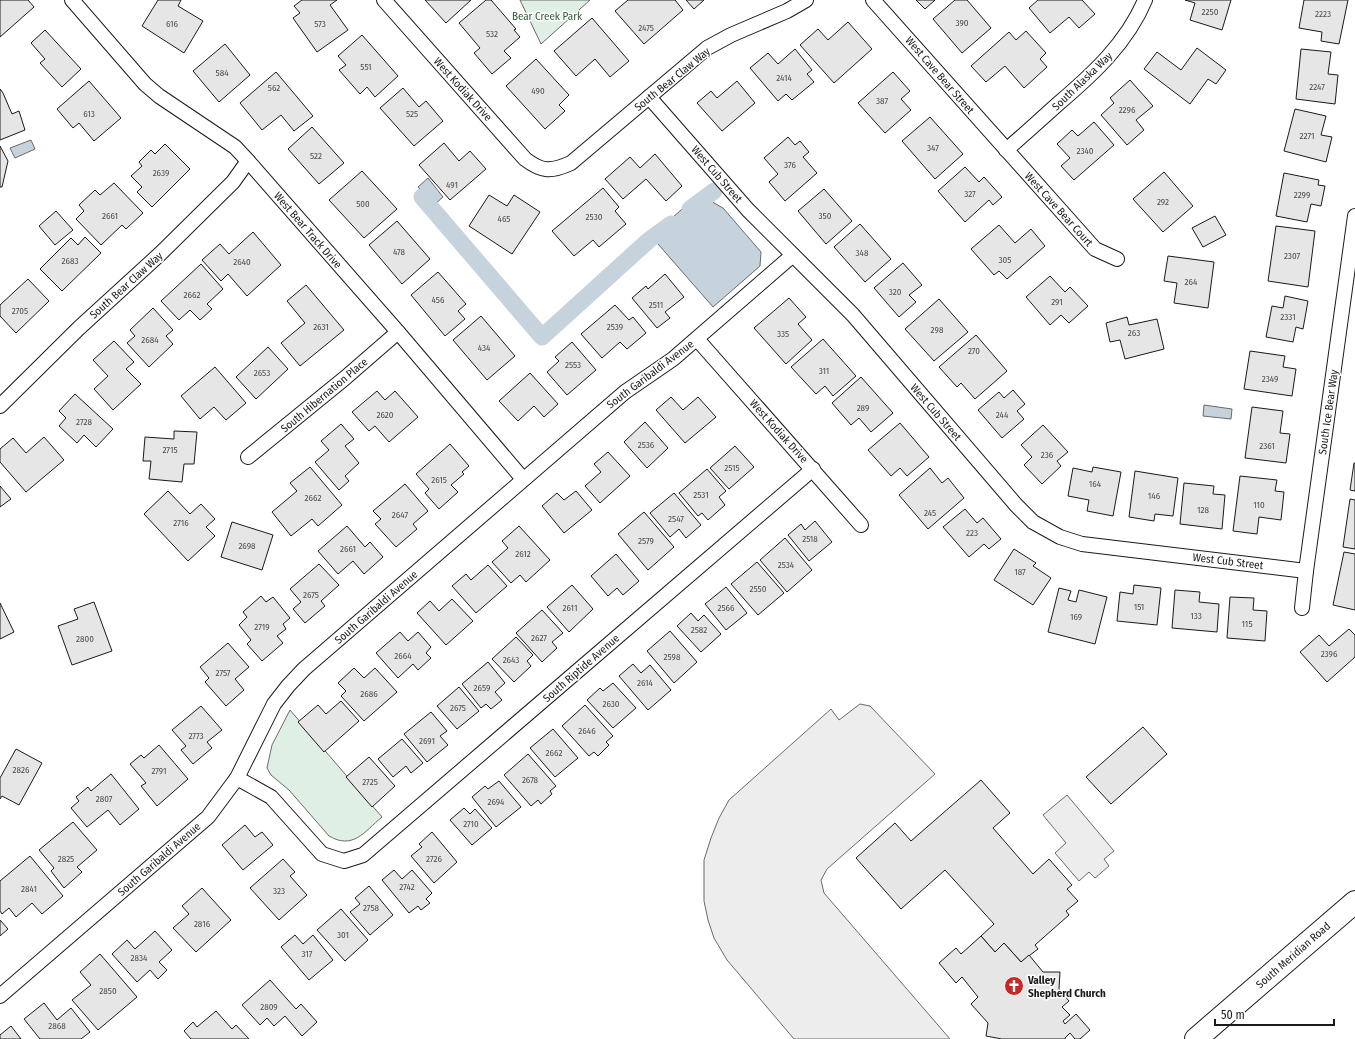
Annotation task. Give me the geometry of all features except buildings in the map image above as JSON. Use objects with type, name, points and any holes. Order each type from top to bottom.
[{"type":"main road","name":"South Meridian Road","points":[[1196,1039],[1355,902]]},
{"type":"street","name":"West Kodiak Drive","points":[[384,0],[525,159],[535,166],[548,170]]},
{"type":"street","name":"South Bear Claw Way","points":[[548,170],[559,169],[571,163],[707,48],[731,35],[787,11],[806,0]]},
{"type":"street","name":"West Cave Bear Street","points":[[873,0],[1006,150]]},
{"type":"street","name":"South Alaska Way","points":[[1006,150],[1101,65],[1129,29],[1145,0]]},
{"type":"street","name":"West Bear Track Drive","points":[[74,1],[145,84],[159,96],[235,147],[398,332],[523,479]]},
{"type":"street","name":"West Cub Street","points":[[649,97],[748,210],[853,315],[1016,505],[1033,522],[1060,537],[1082,544],[1306,571]]},
{"type":"street","name":"West Cave Bear Court","points":[[1006,150],[1095,249],[1117,260]]},
{"type":"street","name":"South Bear Claw Way","points":[[0,406],[79,328],[161,253],[233,182],[248,162]]},
{"type":"street","name":"South Ice Bear Way","points":[[1302,608],[1306,571],[1350,286],[1355,216]]},
{"type":"street","name":"South Garibaldi Avenue","points":[[0,996],[208,816],[236,778],[274,704],[288,686],[310,664],[624,392],[673,359],[793,255]]},
{"type":"street","name":"South Hibernation Place","points":[[248,457],[345,378],[398,332]]},
{"type":"street","name":"West Kodiak Drive","points":[[697,339],[861,525]]},
{"type":"street","name":"South Riptide Avenue","points":[[236,778],[271,797],[322,854],[344,861],[362,855],[813,469]]},
{"type":"green space","name":"Bear Creek Park","points":[[520,0],[590,0],[541,44]]},
{"type":"green space","points":[[290,710],[382,817],[358,837],[345,841],[337,840],[329,836],[289,790],[271,775],[267,768],[272,745]]},
{"type":"shaded area","points":[[31,140],[35,149],[15,158],[10,148]]},
{"type":"shaded area","points":[[428,178],[443,197],[434,205],[418,187]]},
{"type":"shaded area","points":[[703,191],[714,203],[723,208],[761,252],[760,266],[713,307],[651,236]]},
{"type":"shaded area","points":[[1204,405],[1232,409],[1231,419],[1203,416]]},
{"type":"shaded area","points":[[860,704],[870,706],[935,774],[827,869],[821,880],[824,893],[950,1039],[794,1039],[727,960],[714,938],[708,920],[704,901],[704,860],[719,818],[729,800],[831,709],[839,720]]},
{"type":"shaded area","points":[[1067,795],[1114,851],[1104,859],[1109,866],[1095,878],[1089,872],[1079,881],[1055,853],[1066,843],[1043,815]]},
{"type":"waterway","points":[[690,209],[714,191]]},
{"type":"waterway","points":[[422,197],[542,337],[649,240],[671,224]]},
{"type":"place","name":"Valley Shepherd Church","points":[[1014,986]]}]
